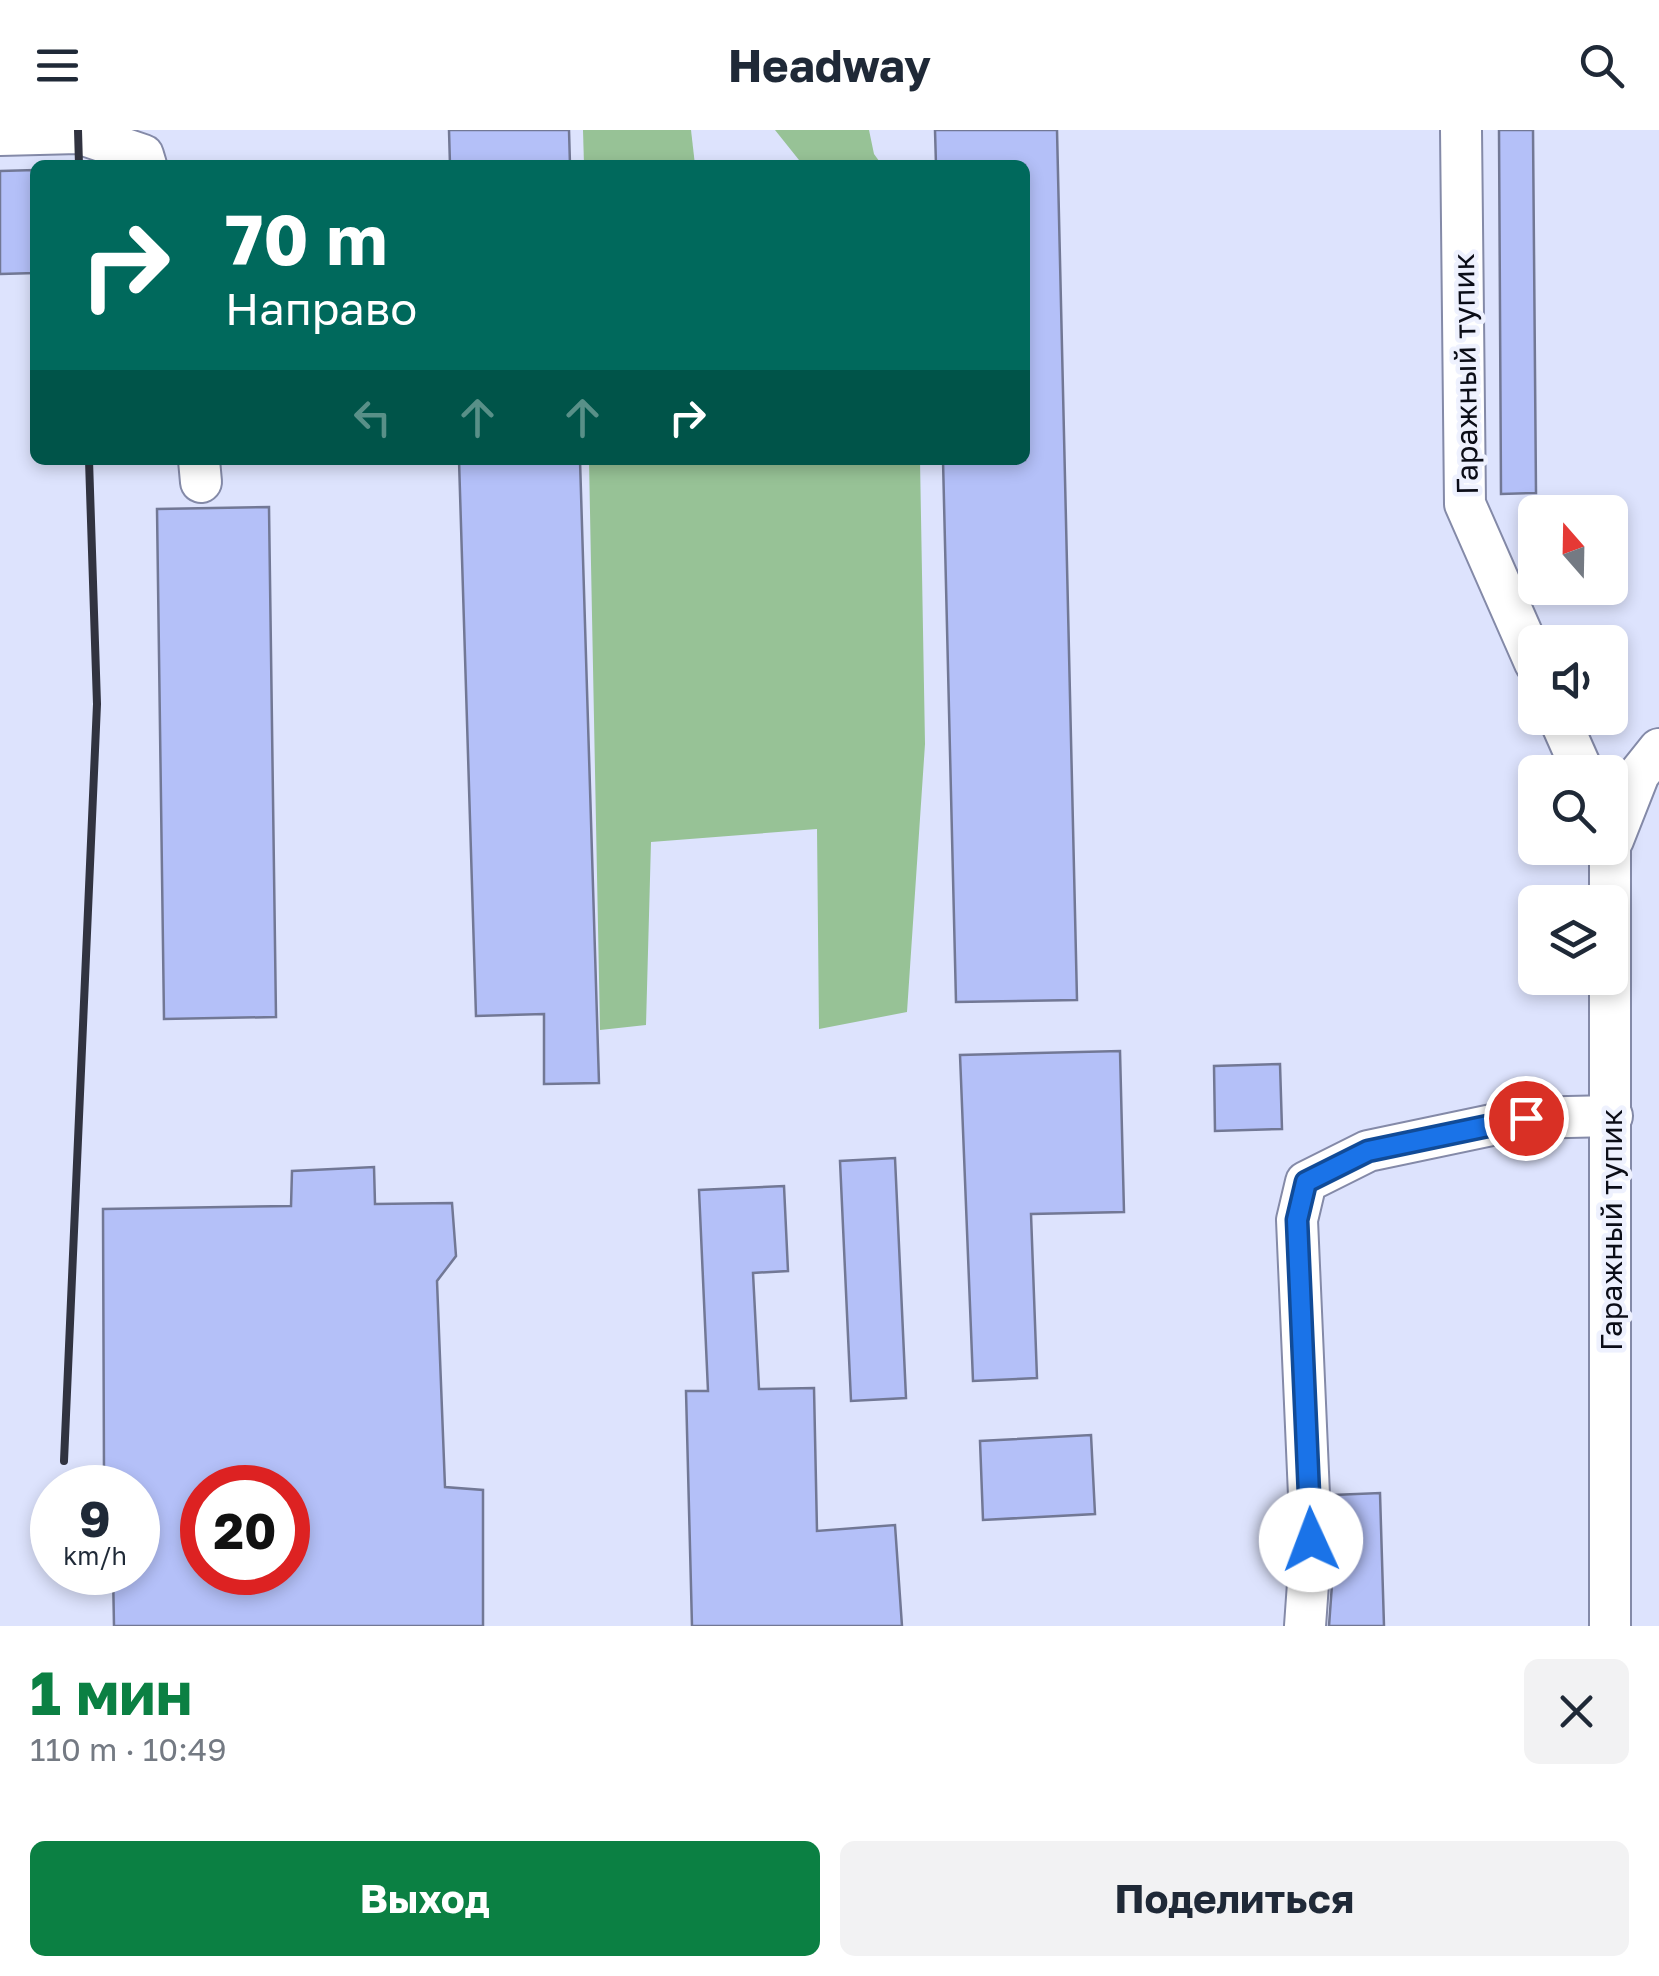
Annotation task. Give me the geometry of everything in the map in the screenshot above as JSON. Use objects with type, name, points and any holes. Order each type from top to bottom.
[{"type":"street","name":"Гаражный тупик","points":[[1461,130],[1465,504],[1518,625]]},
{"type":"street","points":[[0,134],[78,133],[142,154],[144,160]]},
{"type":"street","points":[[1628,799],[1639,774],[1659,749]]},
{"type":"street","name":"Гаражный тупик","points":[[1610,1626],[1611,865]]},
{"type":"street","points":[[1305,1626],[1311,1540],[1297,1220],[1306,1182],[1368,1151],[1526,1118],[1612,1116]]},
{"type":"green space","points":[[583,130],[691,130],[694,160],[584,160]]},
{"type":"green space","points":[[775,130],[869,130],[878,160],[799,160]]},
{"type":"green space","points":[[589,465],[920,465],[925,744],[907,1012],[819,1029],[817,829],[651,842],[646,1025],[600,1030]]},
{"type":"building","points":[[449,130],[569,130],[570,160],[450,160]]},
{"type":"building","points":[[935,130],[1057,130],[1077,1000],[956,1002],[943,465],[1030,465],[1030,160],[936,160]]},
{"type":"building","points":[[1499,130],[1533,130],[1536,493],[1501,494]]},
{"type":"building","points":[[30,170],[30,273],[0,274],[0,171]]},
{"type":"building","points":[[459,465],[580,465],[599,1083],[544,1084],[544,1014],[476,1016]]},
{"type":"building","points":[[269,507],[276,1017],[164,1019],[157,509]]},
{"type":"building","points":[[1120,1051],[1124,1212],[1031,1214],[1037,1378],[973,1381],[960,1055]]},
{"type":"building","points":[[1280,1064],[1282,1129],[1215,1131],[1214,1066]]},
{"type":"building","points":[[895,1158],[906,1398],[851,1401],[840,1161]]},
{"type":"building","points":[[374,1167],[375,1204],[452,1203],[456,1256],[437,1281],[445,1487],[483,1490],[483,1626],[114,1626],[113,1595],[160,1595],[160,1465],[104,1465],[103,1209],[291,1206],[292,1171]]},
{"type":"building","points":[[784,1186],[788,1271],[753,1273],[759,1389],[814,1388],[817,1531],[895,1525],[902,1626],[692,1626],[686,1391],[708,1391],[699,1190]]},
{"type":"building","points":[[1091,1435],[1095,1514],[983,1520],[980,1441]]},
{"type":"building","points":[[1380,1493],[1384,1626],[1329,1626],[1335,1543],[1333,1495]]},
{"type":"railway","points":[[78,130],[79,160]]},
{"type":"railway","points":[[64,1461],[97,704],[89,465]]},
{"type":"route","points":[[1311,1540],[1297,1220],[1306,1182],[1368,1151],[1526,1118]]}]
